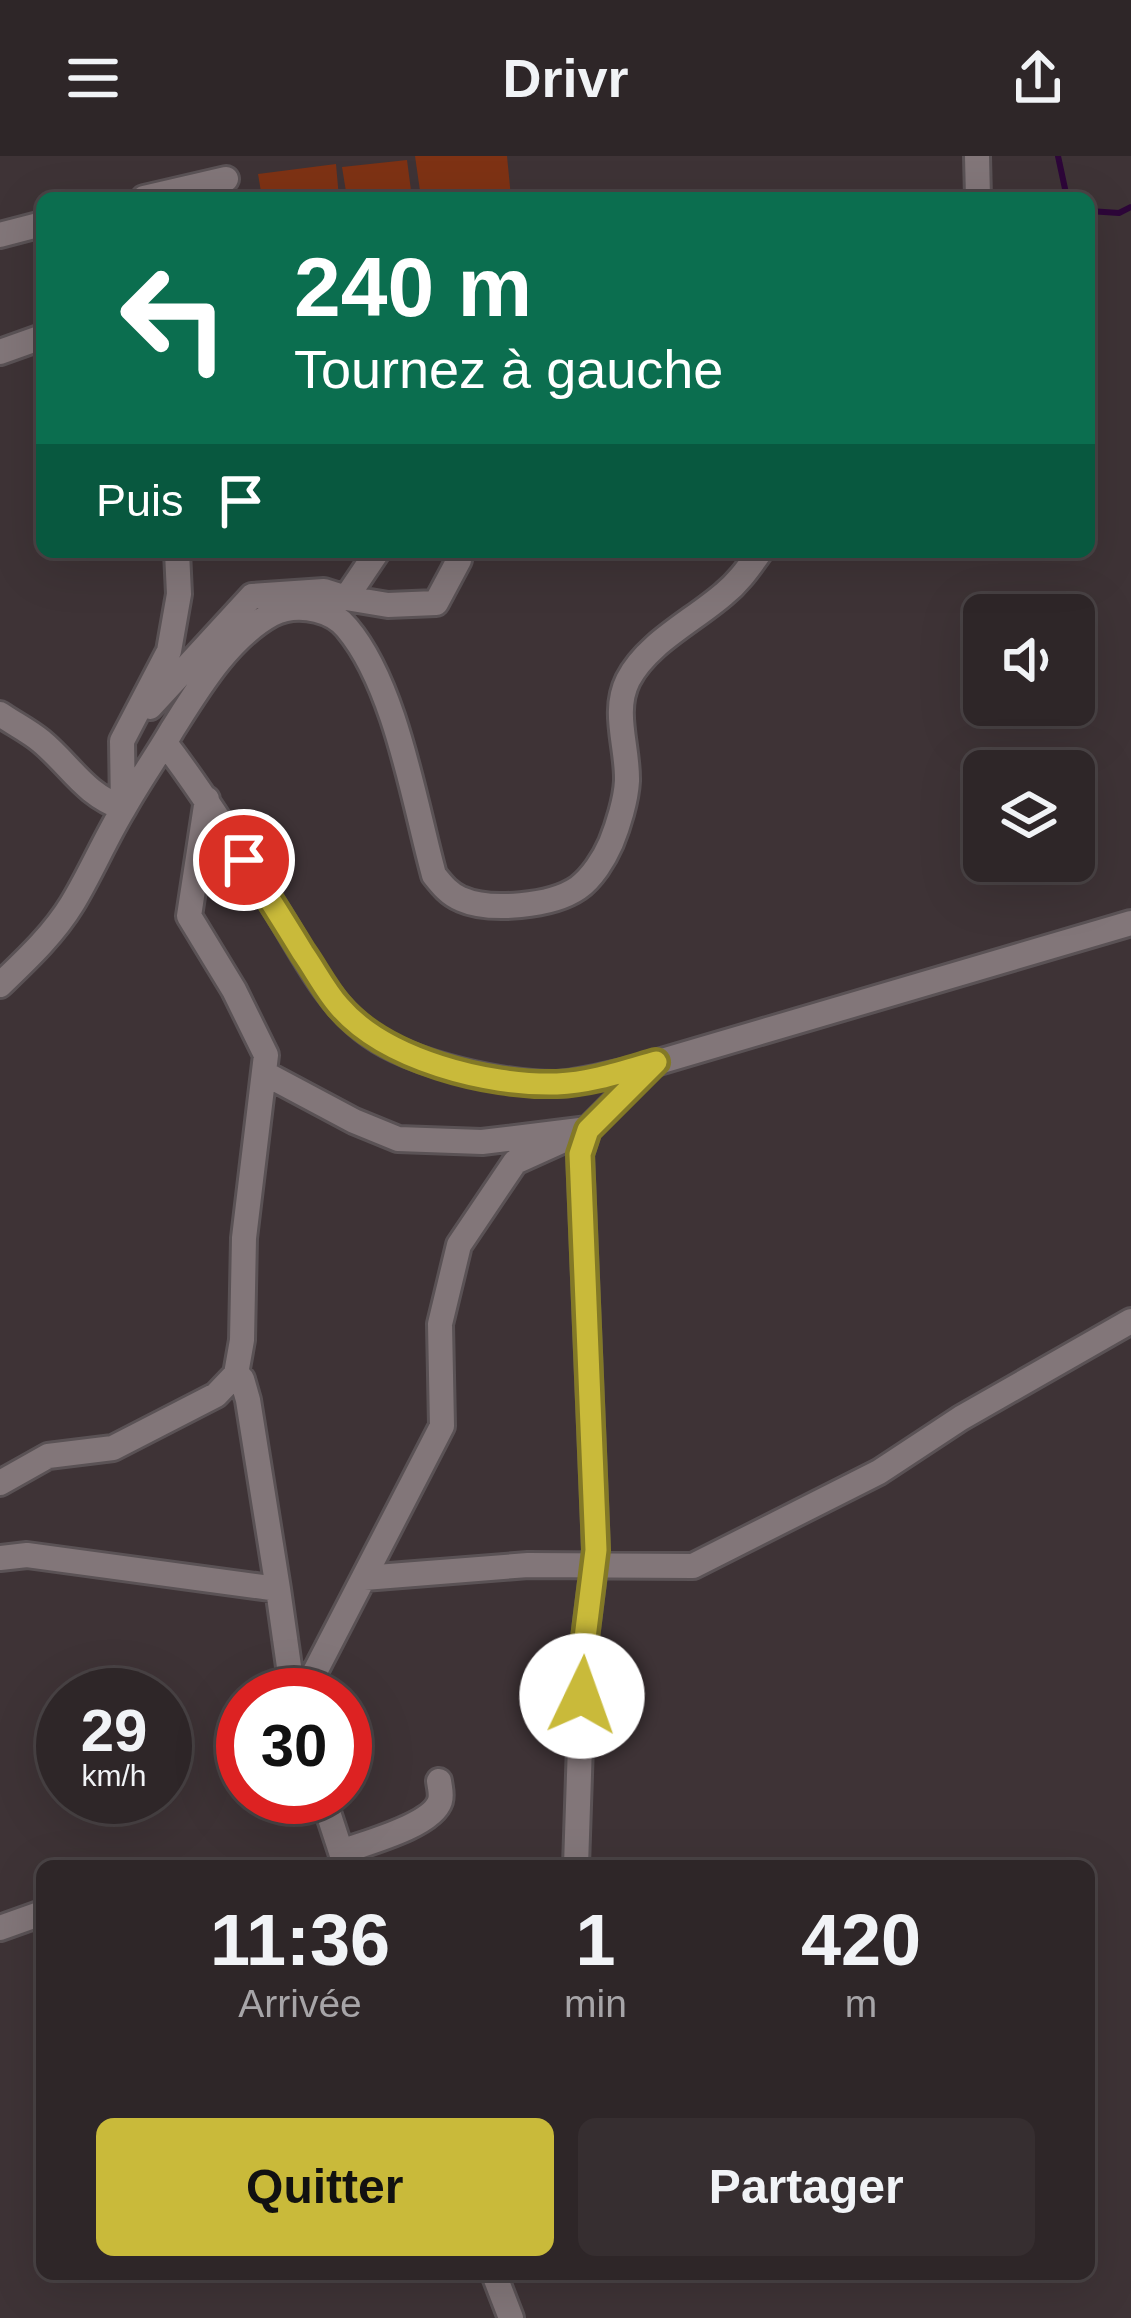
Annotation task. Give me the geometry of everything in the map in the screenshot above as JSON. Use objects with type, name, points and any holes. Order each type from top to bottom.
[{"type":"street","points":[[976,156],[978,192]]},
{"type":"street","points":[[170,192],[226,179]]},
{"type":"street","points":[[0,236],[36,226]]},
{"type":"street","points":[[0,352],[36,340]]},
{"type":"street","points":[[123,808],[122,741],[169,651],[179,594],[177,558]]},
{"type":"street","points":[[346,598],[373,558]]},
{"type":"street","points":[[122,741],[252,596],[324,591],[388,605],[436,603],[459,558]]},
{"type":"street","points":[[0,985],[71,906],[123,808],[215,667],[262,622],[289,608],[327,612],[344,623],[356,640],[396,728],[434,875],[448,892],[476,904],[524,904],[557,898],[578,888],[594,873],[610,845],[627,783],[620,714],[626,684],[648,655],[727,592],[755,558]]},
{"type":"street","points":[[0,714],[41,741],[81,784],[123,808]]},
{"type":"street","points":[[165,743],[207,799],[329,994],[371,1036],[465,1072],[511,1082],[560,1084],[628,1070],[1131,923]]},
{"type":"street","points":[[0,1483],[48,1456],[113,1448],[216,1395],[236,1374],[242,1340],[244,1238],[266,1054],[189,916],[207,799]]},
{"type":"street","points":[[317,1668],[442,1426],[440,1324],[459,1246],[515,1162],[588,1130],[656,1062]]},
{"type":"street","points":[[264,1073],[353,1121],[398,1138],[482,1142],[588,1130]]},
{"type":"street","points":[[576,1860],[583,1654],[594,1566],[580,1154],[588,1130]]},
{"type":"street","points":[[364,1578],[528,1564],[693,1566],[879,1472],[961,1418],[1131,1321]]},
{"type":"street","points":[[236,1374],[248,1400],[289,1668]]},
{"type":"street","points":[[0,1558],[27,1555],[278,1589]]},
{"type":"street","points":[[332,1824],[343,1859],[433,1813],[442,1798],[439,1781]]},
{"type":"street","points":[[0,1928],[36,1914]]},
{"type":"street","points":[[496,2280],[511,2318]]},
{"type":"shaded area","points":[[415,156],[507,156],[511,192],[420,192]]},
{"type":"shaded area","points":[[407,160],[411,192],[346,192],[342,167]]},
{"type":"shaded area","points":[[336,164],[338,192],[261,192],[258,174]]},
{"type":"waterway","points":[[1058,156],[1066,192]]},
{"type":"waterway","points":[[1095,211],[1119,213],[1131,207]]},
{"type":"route","points":[[244,860],[340,1008],[371,1036],[393,1048],[511,1082],[560,1084],[656,1062],[588,1130],[580,1154],[596,1550],[582,1696]]}]
